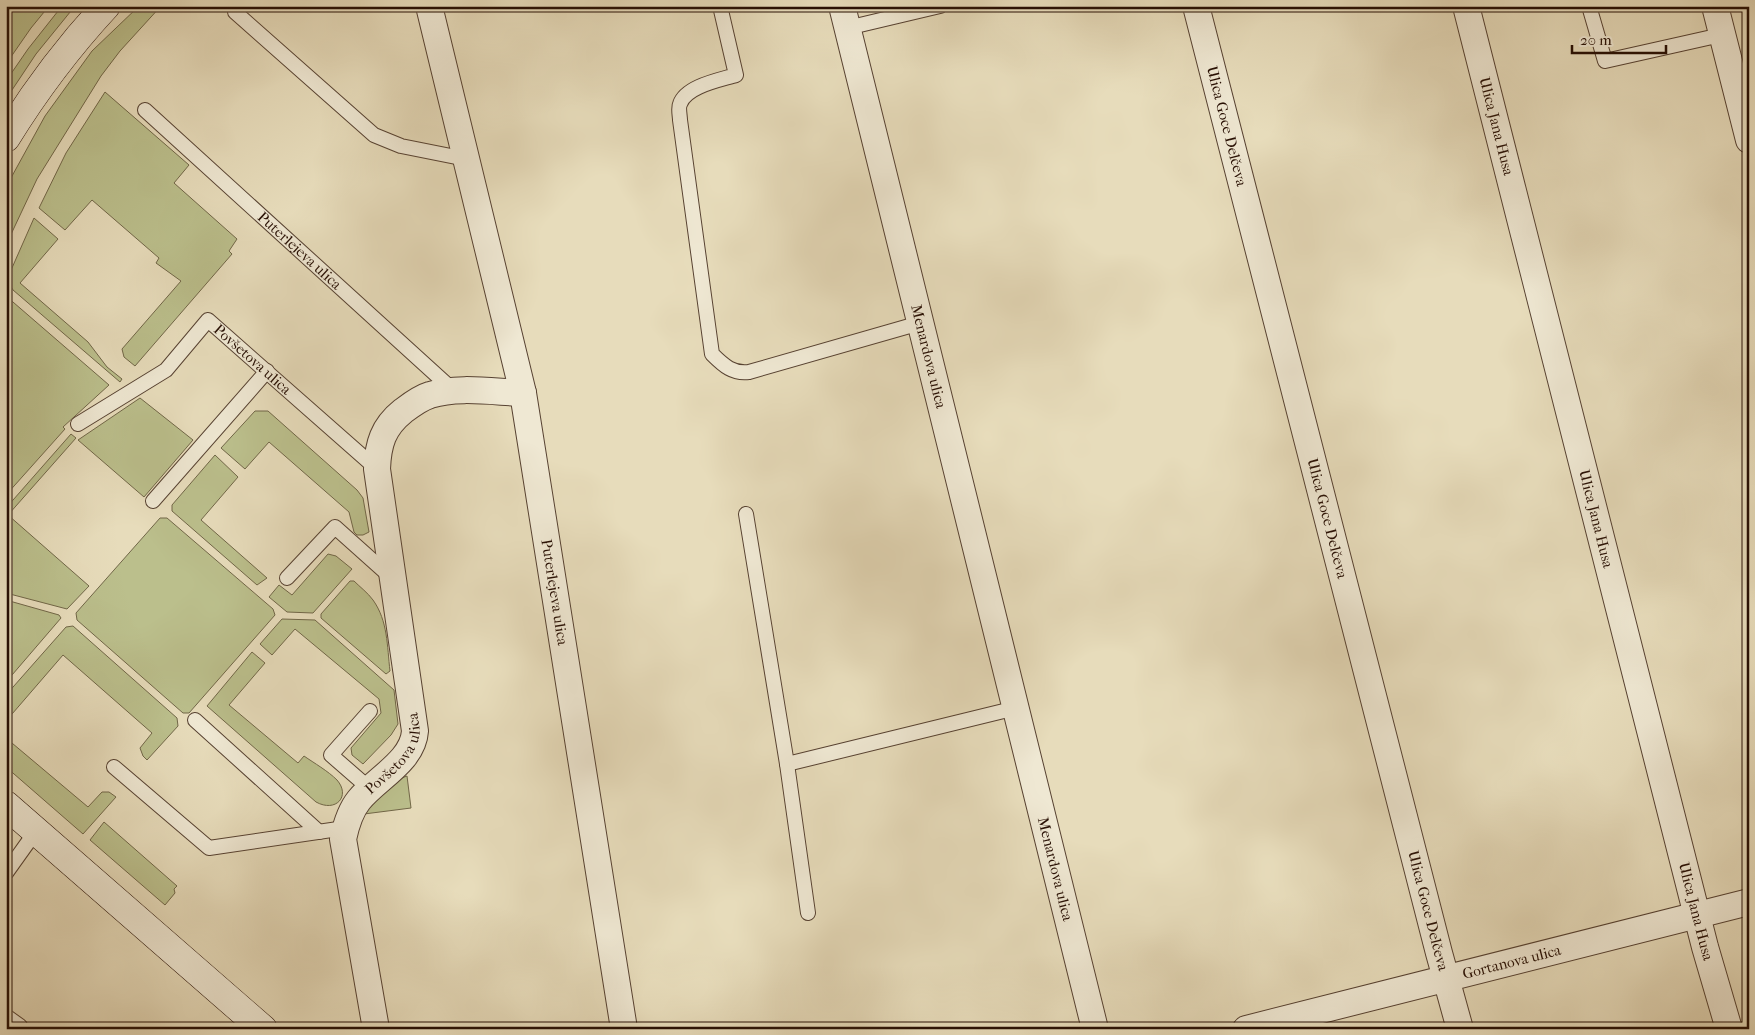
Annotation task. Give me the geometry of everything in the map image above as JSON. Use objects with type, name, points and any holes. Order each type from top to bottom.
[{"type":"street","points":[[6,138],[58,61],[106,6]]},
{"type":"street","name":"Puterlejeva ulica","points":[[429,6],[523,393],[624,1029]]},
{"type":"street","name":"Ulica Goce Delčeva","points":[[1196,6],[1445,978],[1460,1029]]},
{"type":"street","name":"Ulica Jana Husa","points":[[1466,6],[1696,915],[1729,1029]]},
{"type":"street","points":[[1714,6],[1749,140]]},
{"type":"street","name":"Menardova ulica","points":[[844,17],[1095,1029]]},
{"type":"street","name":"Povšetova ulica","points":[[376,1029],[343,839],[351,812],[370,788],[404,755],[414,738],[411,699],[377,469],[378,449],[383,436],[397,416],[413,403],[429,395],[454,391],[523,393]]},
{"type":"street","points":[[6,805],[263,1029]]},
{"type":"street","name":"Gortanova ulica","points":[[1246,1029],[1749,902]]},
{"type":"lane","points":[[720,6],[736,75],[699,86],[686,95],[680,104],[680,120],[712,354],[727,369],[739,373],[750,372],[920,323]]},
{"type":"lane","points":[[844,17],[940,6]]},
{"type":"lane","points":[[1589,6],[1605,61],[1721,35]]},
{"type":"lane","points":[[235,12],[374,136],[402,146],[466,159]]},
{"type":"lane","name":"Puterlejeva ulica","points":[[145,110],[454,391]]},
{"type":"lane","name":"Povšetova ulica","points":[[78,424],[166,370],[208,320],[377,469]]},
{"type":"lane","points":[[153,501],[267,371]]},
{"type":"lane","points":[[746,514],[787,764],[808,913]]},
{"type":"lane","points":[[287,578],[335,527],[393,578]]},
{"type":"lane","points":[[787,764],[1016,708]]},
{"type":"lane","points":[[370,711],[331,755],[370,788]]},
{"type":"lane","points":[[194,720],[319,832]]},
{"type":"lane","points":[[114,767],[209,848],[345,828]]},
{"type":"lane","points":[[6,873],[36,831]]},
{"type":"lane","points":[[6,1016],[20,1026]]},
{"type":"green space","points":[[6,6],[49,6],[6,64]]},
{"type":"green space","points":[[62,6],[75,6],[36,54],[6,99],[6,81],[28,49]]},
{"type":"green space","points":[[139,6],[161,6],[120,51],[101,76],[37,179],[6,245],[6,187],[45,116],[92,51]]},
{"type":"green space","points":[[105,92],[189,165],[174,183],[237,239],[229,251],[232,254],[135,366],[124,357],[122,349],[181,281],[156,263],[159,258],[92,200],[65,230],[39,208],[66,153]]},
{"type":"green space","points":[[34,218],[58,239],[20,283],[88,342],[107,367],[122,379],[120,382],[13,290],[9,283],[8,277]]},
{"type":"green space","points":[[6,296],[109,385],[63,427],[65,429],[6,495]]},
{"type":"green space","points":[[140,398],[193,440],[144,497],[78,440]]},
{"type":"green space","points":[[255,411],[268,411],[357,490],[363,498],[369,532],[357,535],[354,532],[349,512],[269,442],[245,469],[221,448]]},
{"type":"green space","points":[[71,434],[76,438],[8,515],[89,586],[67,609],[6,593],[6,508]]},
{"type":"green space","points":[[215,455],[238,477],[201,520],[267,578],[257,585],[172,511],[172,505]]},
{"type":"green space","points":[[160,518],[167,518],[273,609],[275,615],[189,713],[183,713],[77,620],[76,613]]},
{"type":"green space","points":[[328,554],[336,556],[352,569],[313,613],[287,612],[269,597],[279,585],[292,595]]},
{"type":"green space","points":[[350,581],[354,581],[371,597],[382,616],[390,671],[386,674],[321,618],[321,614]]},
{"type":"green space","points":[[6,600],[59,615],[61,618],[6,682]]},
{"type":"green space","points":[[282,619],[315,620],[394,690],[398,724],[391,735],[363,764],[352,755],[351,748],[381,713],[379,699],[295,629],[272,655],[260,644]]},
{"type":"green space","points":[[73,626],[177,718],[178,726],[147,760],[140,748],[152,733],[63,655],[6,721],[6,695],[66,627]]},
{"type":"green space","points":[[252,652],[265,663],[229,705],[298,763],[304,756],[337,780],[341,786],[342,797],[335,804],[323,805],[316,802],[207,706]]},
{"type":"green space","points":[[6,738],[88,807],[102,792],[109,792],[116,797],[83,834],[6,767]]},
{"type":"green space","points":[[407,776],[411,808],[364,814],[367,807],[399,779]]},
{"type":"green space","points":[[104,822],[177,886],[174,889],[175,893],[165,905],[90,840]]}]
